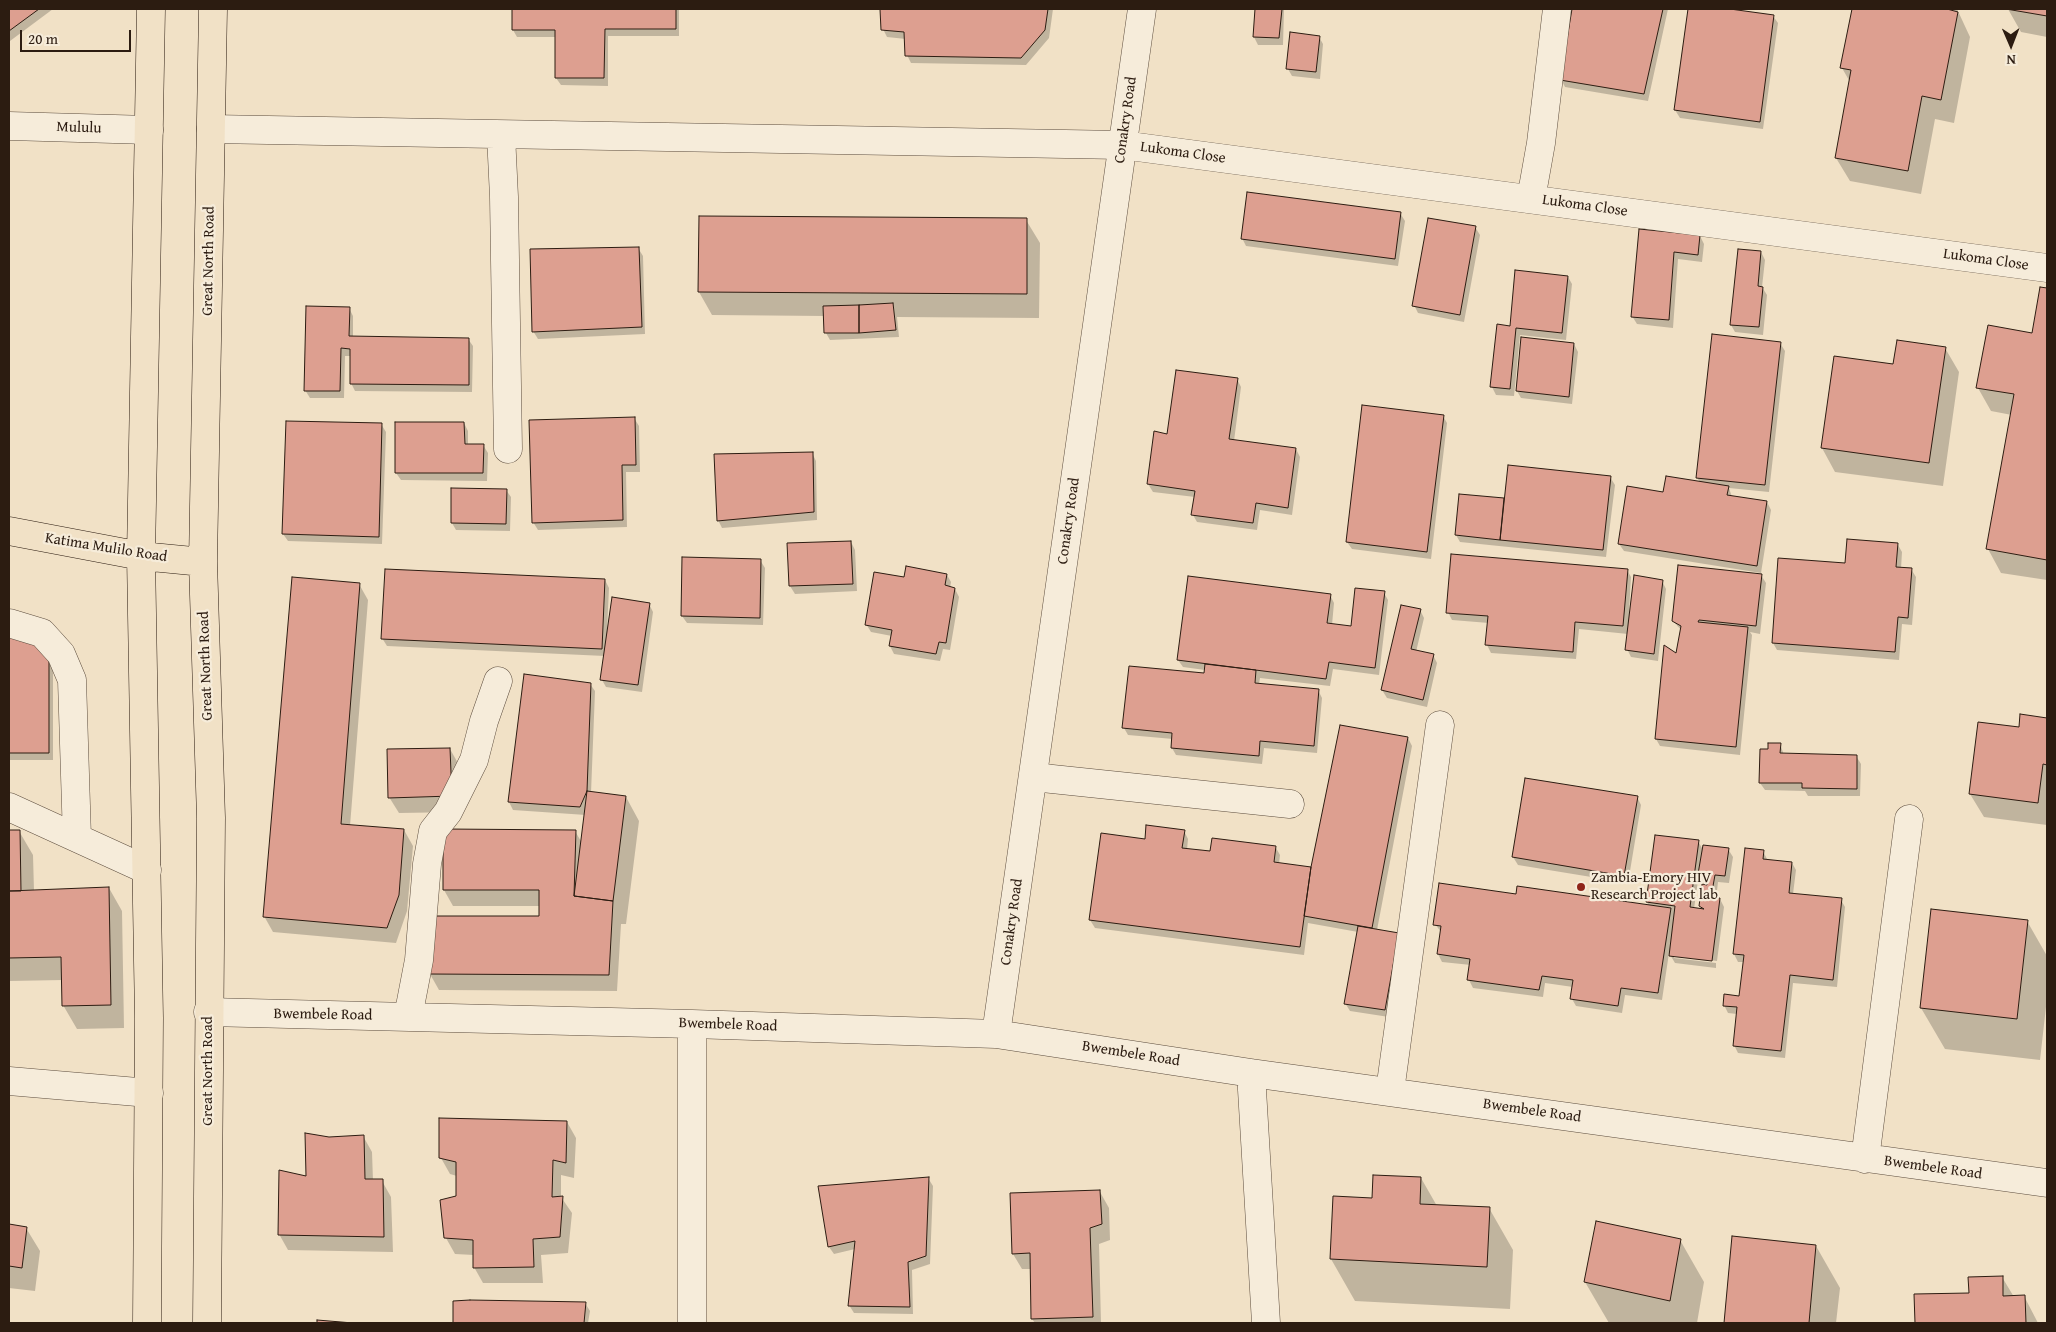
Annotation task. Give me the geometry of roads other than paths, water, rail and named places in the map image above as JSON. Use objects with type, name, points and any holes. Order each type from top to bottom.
[{"type":"main road","points":[[147,1323],[149,1093],[141,556],[151,9]]},
{"type":"main road","name":"Great North Road","points":[[207,1323],[211,818],[203,562],[213,9]]},
{"type":"main road","name":"Katima Mulilo Road","points":[[9,531],[141,556],[203,562]]},
{"type":"street","name":"Conakry Road","points":[[996,1034],[1142,9]]},
{"type":"street","points":[[1531,199],[1541,142],[1557,9]]},
{"type":"street","name":"Mululu","points":[[9,126],[149,130]]},
{"type":"street","name":"Lukoma Close","points":[[211,129],[1122,145],[2047,268]]},
{"type":"street","points":[[501,135],[504,197],[508,449]]},
{"type":"street","points":[[9,623],[42,633],[62,654],[72,680],[77,838]]},
{"type":"street","points":[[408,1017],[419,960],[426,864],[432,831],[448,812],[474,760],[484,721],[498,681]]},
{"type":"street","points":[[1390,1091],[1440,725]]},
{"type":"street","points":[[1033,777],[1290,804]]},
{"type":"street","points":[[9,807],[147,870]]},
{"type":"street","points":[[1865,1158],[1909,819]]},
{"type":"street","name":"Bwembele Road","points":[[208,1012],[692,1024],[996,1034],[1252,1073],[2047,1183]]},
{"type":"street","points":[[692,1024],[692,1323]]},
{"type":"street","points":[[1252,1073],[1266,1323]]},
{"type":"street","points":[[9,1081],[149,1093]]},
{"type":"place","name":"Zambia-Emory HIV Research Project lab","points":[[1581,887]]}]
